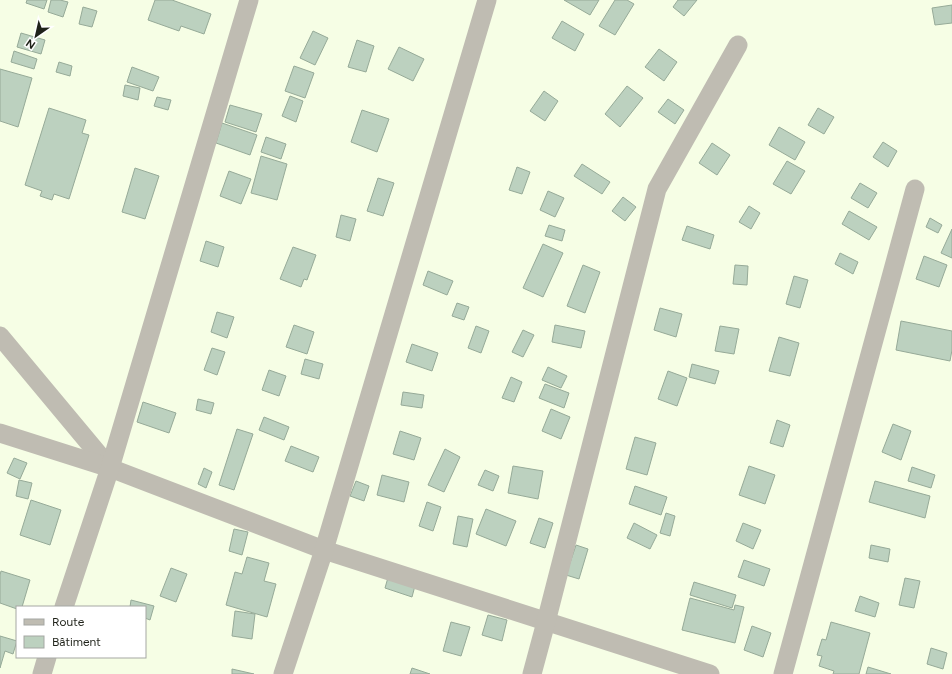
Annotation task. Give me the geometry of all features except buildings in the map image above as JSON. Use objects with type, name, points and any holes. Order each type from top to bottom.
[{"type":"street","points":[[64,606],[110,468],[249,0]]},
{"type":"street","points":[[283,674],[324,550],[487,0]]},
{"type":"street","points":[[532,674],[657,189],[738,45]]},
{"type":"street","points":[[783,674],[915,189]]},
{"type":"street","points":[[0,336],[110,468]]},
{"type":"street","points":[[0,433],[110,468],[324,550],[710,674]]},
{"type":"street","points":[[42,674],[47,658]]}]
